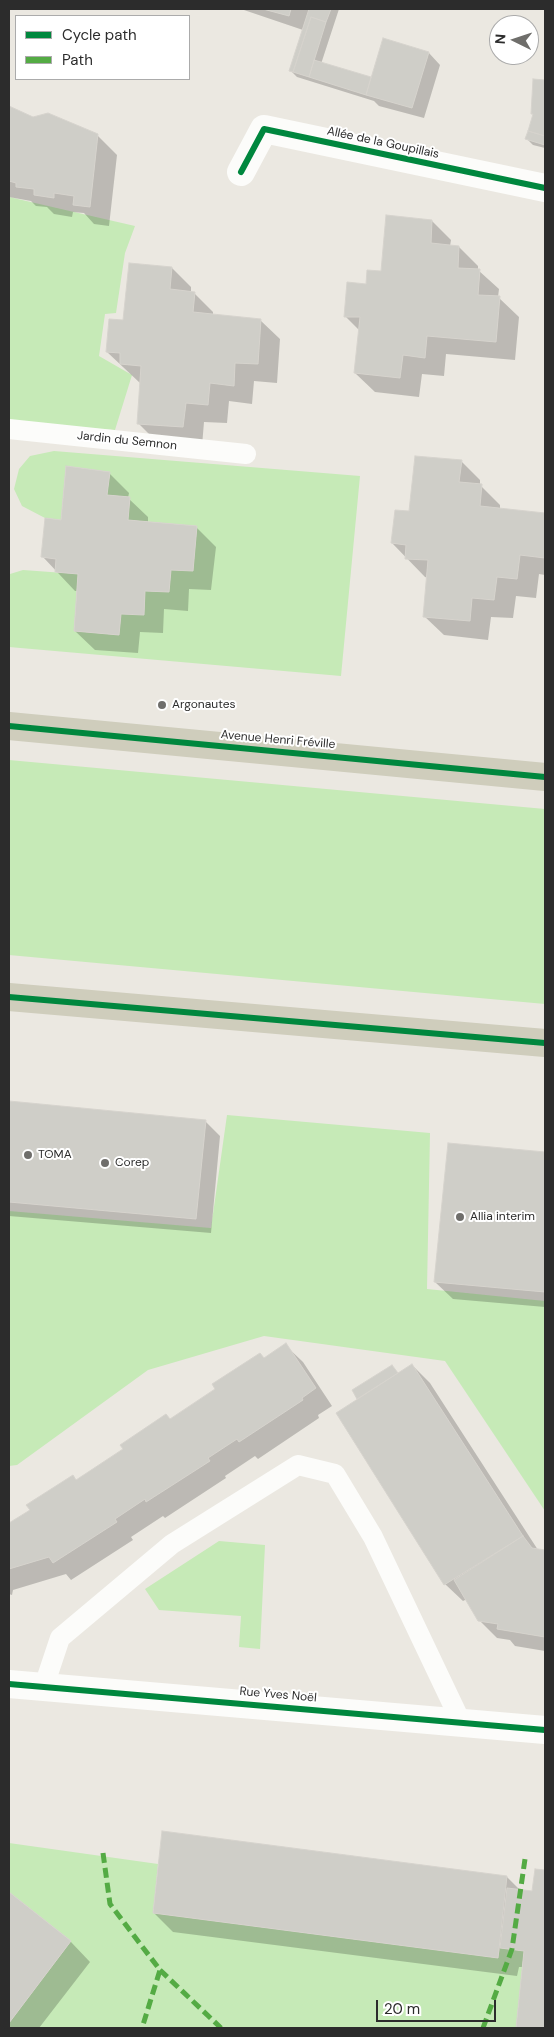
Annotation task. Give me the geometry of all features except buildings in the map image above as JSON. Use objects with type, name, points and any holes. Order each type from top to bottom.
[{"type":"main road","name":"Avenue Henri Fréville","points":[[9,726],[545,776]]},
{"type":"main road","points":[[9,997],[545,1043]]},
{"type":"street","name":"Allée de la Goupillais","points":[[240,172],[264,130],[545,188]]},
{"type":"street","name":"Rue Yves Noël","points":[[9,1684],[545,1730]]},
{"type":"lane","name":"Jardin du Semnon","points":[[9,429],[246,454]]},
{"type":"lane","points":[[44,1686],[60,1638],[172,1544],[298,1465],[335,1474],[373,1537],[462,1722]]},
{"type":"green space","points":[[9,197],[135,226],[125,253],[116,313],[105,314],[99,356],[132,375],[115,430],[9,423]]},
{"type":"green space","points":[[54,451],[360,476],[341,676],[9,647],[10,574],[23,570],[78,574],[74,631],[119,635],[121,614],[144,614],[145,591],[169,592],[171,570],[193,571],[197,526],[128,520],[130,497],[107,495],[110,472],[66,466],[61,520],[45,518],[22,506],[14,489],[19,469],[30,456]]},
{"type":"green space","points":[[9,760],[545,809],[545,1004],[9,955]]},
{"type":"green space","points":[[227,1115],[430,1133],[427,1289],[545,1301],[545,1511],[445,1361],[264,1336],[148,1370],[17,1465],[9,1466],[9,1211],[211,1228]]},
{"type":"green space","points":[[219,1541],[265,1545],[260,1649],[239,1647],[241,1616],[159,1610],[145,1589]]},
{"type":"green space","points":[[9,1843],[158,1864],[153,1913],[498,1958],[500,1948],[524,1951],[516,2028],[9,2028],[9,2023],[71,1941],[9,1892]]},
{"type":"marked path","points":[[103,1853],[110,1904],[160,1970],[142,2028]]},
{"type":"marked path","points":[[483,2028],[512,1949],[525,1859]]},
{"type":"marked path","points":[[160,1970],[221,2028]]},
{"type":"cycle path","points":[[241,172],[264,129],[545,188]]},
{"type":"cycle path","points":[[9,726],[545,777]]},
{"type":"cycle path","points":[[9,997],[545,1043]]},
{"type":"cycle path","points":[[9,1684],[545,1730]]},
{"type":"place","name":"Argonautes","points":[[162,705]]},
{"type":"place","name":"TOMA","points":[[28,1155]]},
{"type":"place","name":"Corep","points":[[105,1163]]},
{"type":"place","name":"Allia interim","points":[[460,1217]]}]
